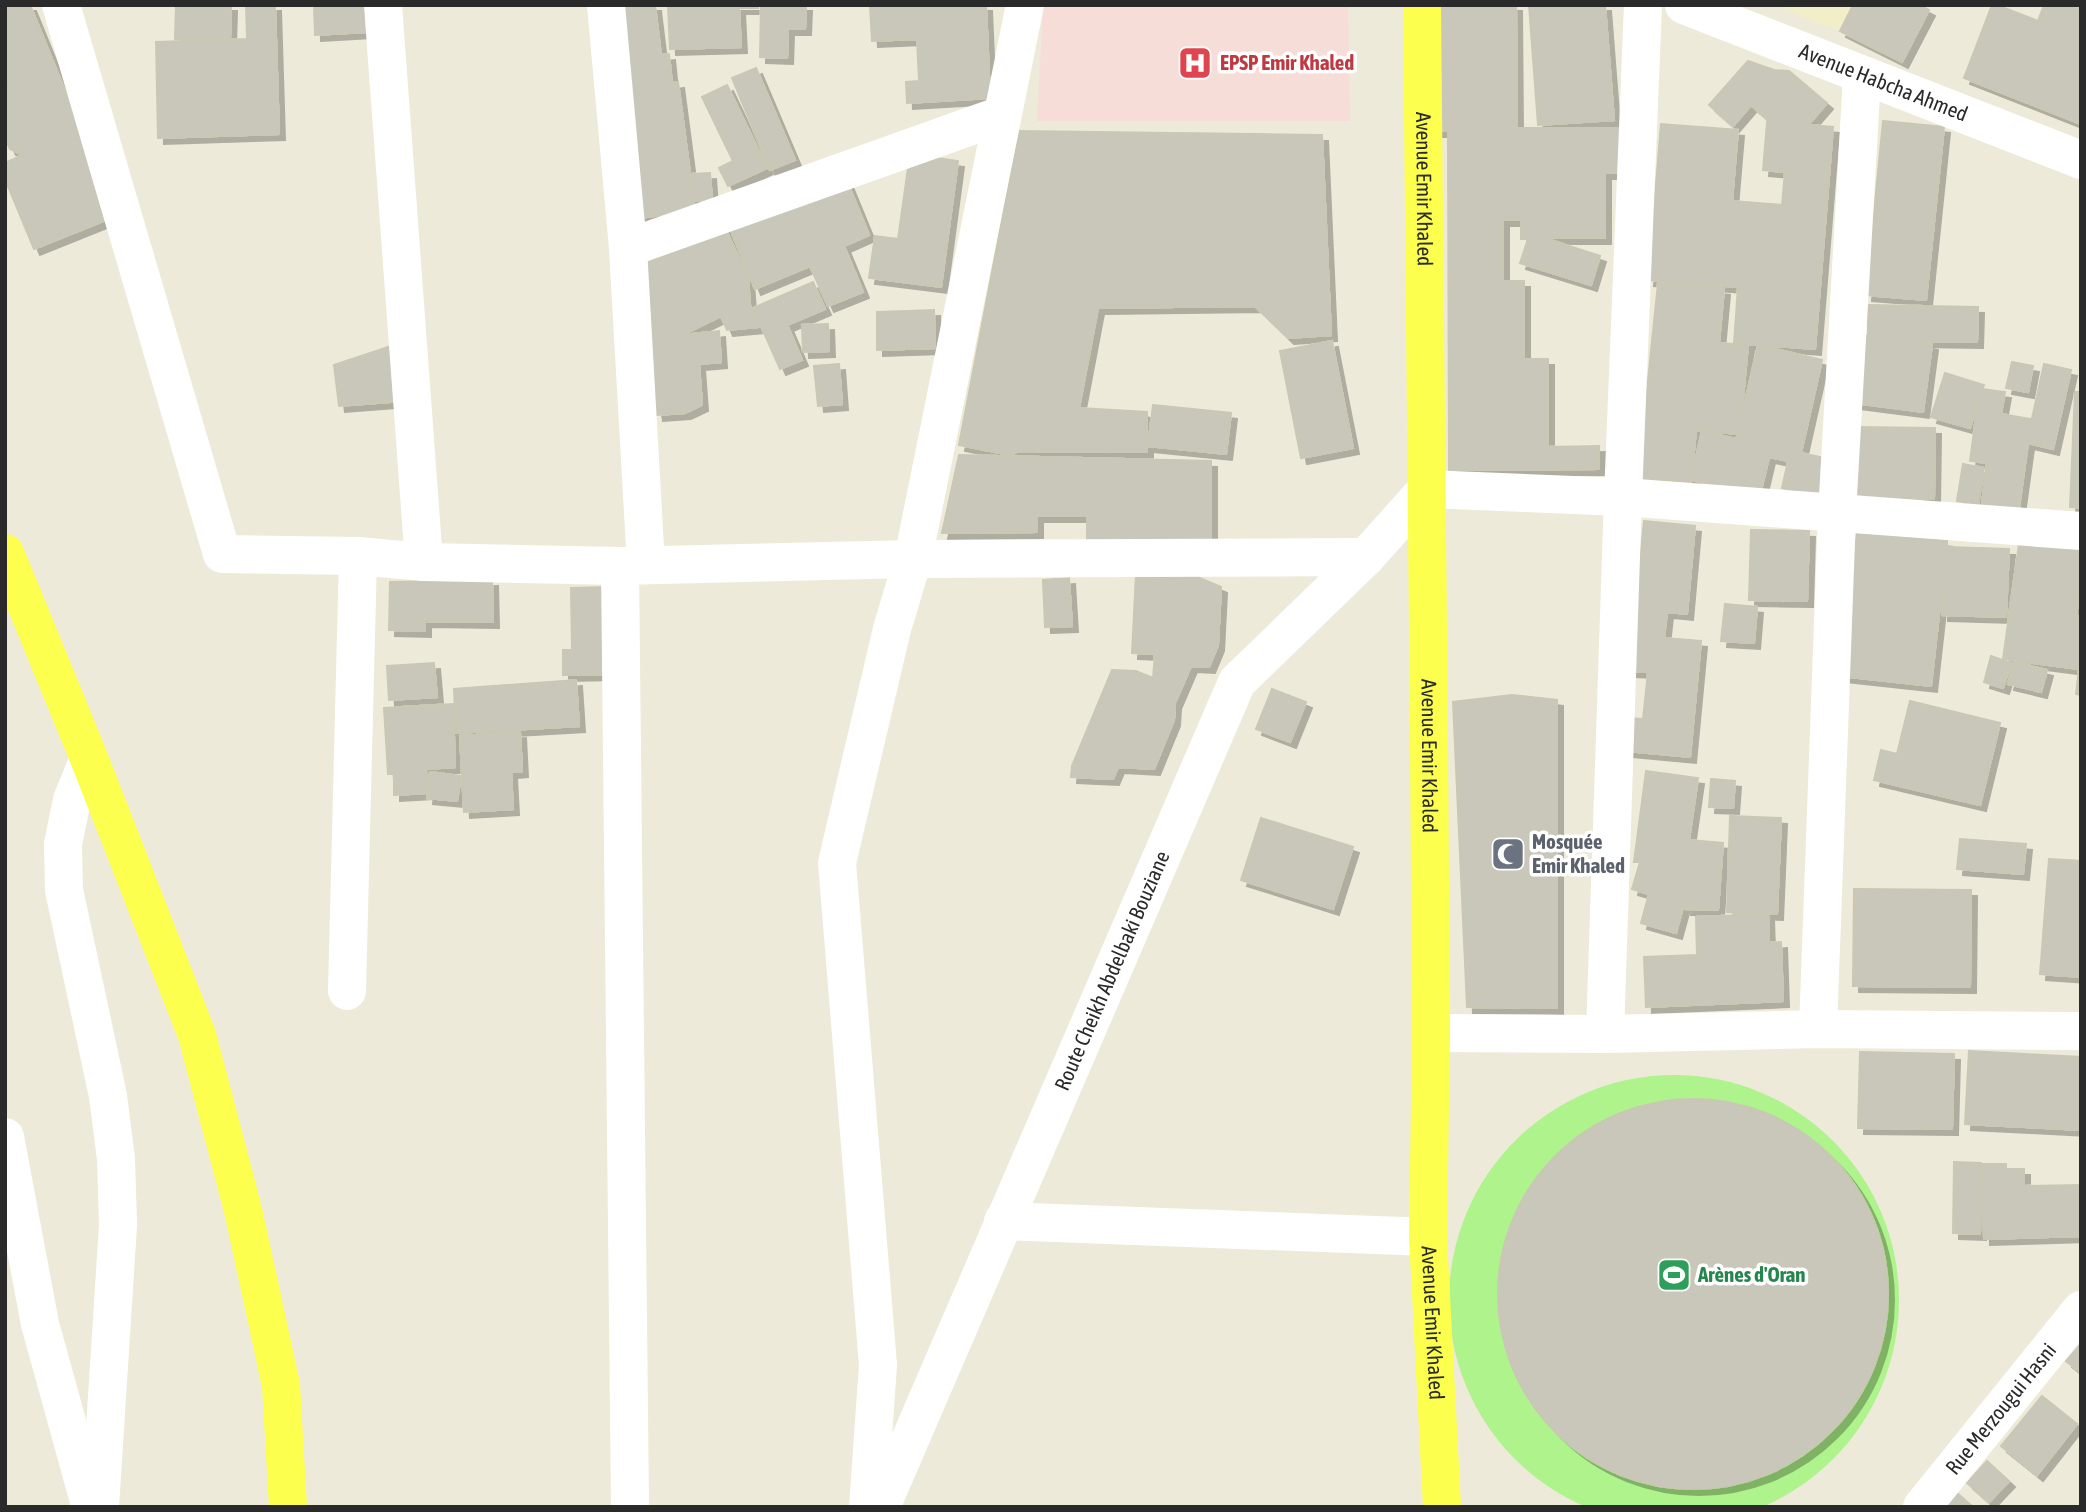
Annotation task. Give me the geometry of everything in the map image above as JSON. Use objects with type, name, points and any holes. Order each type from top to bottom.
[{"type":"main road","name":"Avenue Emir Khaled","points":[[1422,5],[1431,1034],[1428,1237],[1442,1507]]},
{"type":"main road","points":[[7,563],[89,758],[197,1035],[243,1210],[281,1385],[288,1507]]},
{"type":"street","points":[[61,5],[222,554],[358,556],[424,562],[633,565],[913,559],[1366,557]]},
{"type":"street","points":[[383,5],[424,562]]},
{"type":"street","points":[[606,5],[628,248],[633,565],[630,1507]]},
{"type":"street","points":[[868,1507],[878,1365],[837,863],[892,629],[913,559],[1025,5]]},
{"type":"street","points":[[1605,1034],[1643,5]]},
{"type":"street","name":"Avenue Habcha Ahmed","points":[[1684,5],[2081,160]]},
{"type":"street","points":[[1818,1029],[1837,514],[1862,76]]},
{"type":"street","points":[[628,248],[1002,115]]},
{"type":"street","points":[[1427,489],[1623,498],[2081,531]]},
{"type":"street","name":"Route Cheikh Abdelbaki Bouziane","points":[[881,1507],[1237,682],[1366,557],[1427,489]]},
{"type":"street","points":[[346,991],[358,556]]},
{"type":"street","points":[[89,758],[72,800],[63,844],[64,890],[108,1096],[116,1159],[118,1225],[100,1507]]},
{"type":"street","points":[[1431,1034],[1605,1034],[1818,1029],[2081,1031]]},
{"type":"street","points":[[5,1137],[40,1324],[90,1507]]},
{"type":"street","points":[[1003,1221],[1428,1237]]},
{"type":"street","name":"Rue Merzougui Hasni","points":[[1922,1507],[2081,1310]]},
{"type":"shaded area","name":"EPSP Emir Khaled","points":[[1043,5],[1348,5],[1350,121],[1037,121]]},
{"type":"shaded area","points":[[1773,5],[1877,5],[1852,36]]},
{"type":"green space","name":"Arènes d'Oran","points":[[1674,1075],[1718,1080],[1760,1093],[1799,1113],[1833,1141],[1861,1175],[1881,1214],[1894,1256],[1899,1300],[1894,1344],[1881,1386],[1861,1425],[1833,1459],[1799,1487],[1760,1507],[1718,1520],[1674,1525],[1630,1520],[1588,1507],[1549,1487],[1515,1459],[1487,1425],[1467,1386],[1454,1344],[1449,1300],[1454,1256],[1467,1214],[1487,1175],[1515,1141],[1549,1113],[1588,1093],[1630,1080]]},
{"type":"building","points":[[5,5],[30,5],[116,216],[34,249],[5,179],[5,163],[23,155],[10,149],[5,138]]},
{"type":"building","points":[[176,5],[231,5],[230,39],[175,39]]},
{"type":"building","points":[[246,5],[275,5],[279,134],[158,138],[156,42],[247,39]]},
{"type":"building","points":[[314,5],[365,5],[366,32],[315,35]]},
{"type":"building","points":[[614,5],[655,5],[661,55],[669,54],[672,83],[678,82],[695,211],[640,218]]},
{"type":"building","points":[[668,5],[758,5],[758,8],[739,8],[741,47],[670,49]]},
{"type":"building","points":[[761,5],[806,5],[805,29],[788,29],[787,58],[760,57]]},
{"type":"building","points":[[870,5],[986,5],[990,98],[907,103],[906,82],[919,81],[917,39],[872,41]]},
{"type":"building","points":[[1435,5],[1516,5],[1517,128],[1625,128],[1626,173],[1605,173],[1605,238],[1544,238],[1600,256],[1591,285],[1520,263],[1528,239],[1521,239],[1521,220],[1503,220],[1503,281],[1524,281],[1524,359],[1548,359],[1548,447],[1599,446],[1599,469],[1449,470],[1448,131],[1436,131]]},
{"type":"building","points":[[1529,5],[1605,5],[1614,120],[1538,125]]},
{"type":"building","points":[[1853,5],[1919,5],[1929,10],[1902,62],[1840,31]]},
{"type":"building","points":[[1992,5],[2038,21],[2044,5],[2081,5],[2081,124],[1964,78]]},
{"type":"building","points":[[1748,61],[1774,70],[1789,71],[1827,103],[1808,125],[1833,127],[1815,349],[1734,343],[1738,287],[1648,280],[1661,124],[1738,130],[1732,201],[1782,205],[1785,172],[1763,170],[1767,122],[1771,122],[1751,105],[1733,126],[1709,105]]},
{"type":"building","points":[[756,68],[795,160],[770,170],[732,78]]},
{"type":"building","points":[[727,85],[767,168],[728,186],[719,168],[733,161],[702,97]]},
{"type":"building","points":[[1883,121],[1944,127],[1926,300],[1866,295]]},
{"type":"building","points":[[1019,131],[1322,135],[1331,335],[1288,338],[1255,306],[1098,308],[1079,408],[1147,412],[1147,452],[1019,451],[1010,455],[959,445]]},
{"type":"building","points":[[910,154],[958,161],[941,287],[869,278],[875,236],[898,239]]},
{"type":"building","points":[[710,173],[712,200],[694,201],[692,174]]},
{"type":"building","points":[[846,179],[869,235],[844,246],[863,292],[828,306],[810,266],[755,289],[730,228]]},
{"type":"building","points":[[722,222],[748,277],[750,305],[760,327],[727,330],[721,316],[682,335],[719,331],[721,362],[699,364],[702,405],[685,413],[657,415],[636,262]]},
{"type":"building","points":[[813,282],[825,309],[787,325],[802,360],[780,369],[753,308]]},
{"type":"building","points":[[1658,283],[1724,289],[1719,343],[1748,345],[1741,420],[1758,345],[1822,360],[1801,453],[1834,460],[1826,498],[1782,488],[1788,461],[1769,457],[1760,495],[1691,480],[1691,483],[1638,478]],"holes":[[[1696,430],[1738,434],[1736,439],[1702,431],[1691,478]]]},
{"type":"building","points":[[1868,305],[1978,307],[1977,342],[1910,341],[1932,344],[1923,412],[1853,403],[1863,335],[1868,336]]},
{"type":"building","points":[[934,310],[935,348],[877,350],[877,312]]},
{"type":"building","points":[[828,324],[829,351],[803,352],[802,325]]},
{"type":"building","points":[[412,339],[415,400],[339,406],[334,365]]},
{"type":"building","points":[[1332,341],[1353,448],[1301,458],[1280,351]]},
{"type":"building","points":[[2012,362],[2033,366],[2028,392],[2006,388]]},
{"type":"building","points":[[839,364],[842,404],[818,406],[814,366]]},
{"type":"building","points":[[2044,364],[2071,370],[2053,449],[2028,443],[2019,508],[1982,504],[1987,463],[1970,461],[1978,402],[1970,428],[1931,417],[1945,373],[1984,385],[1982,389],[2005,392],[2001,414],[2031,419],[2031,423]]},
{"type":"building","points":[[2075,392],[2081,392],[2081,508],[2070,507]]},
{"type":"building","points":[[1153,405],[1231,413],[1226,454],[1148,446]]},
{"type":"building","points":[[1855,427],[1935,428],[1934,499],[1854,498]]},
{"type":"building","points":[[959,455],[1211,461],[1211,540],[1087,540],[1087,516],[1037,516],[1037,532],[942,533]]},
{"type":"building","points":[[1963,464],[1984,468],[1978,505],[1957,501]]},
{"type":"building","points":[[1644,521],[1695,526],[1687,614],[1667,612],[1664,638],[1701,641],[1690,757],[1627,751],[1630,718],[1643,719],[1648,672],[1629,671]]},
{"type":"building","points":[[1751,530],[1809,531],[1807,601],[1749,600]]},
{"type":"building","points":[[1857,532],[1947,541],[1947,547],[2009,549],[2006,617],[1942,615],[1943,579],[1931,686],[1841,676]]},
{"type":"building","points":[[2019,544],[2081,551],[2081,584],[2076,616],[2081,617],[2081,695],[2076,694],[2079,669],[2003,659]]},
{"type":"building","points":[[1136,574],[1195,576],[1221,587],[1218,645],[1209,667],[1191,666],[1175,703],[1174,720],[1154,769],[1118,767],[1113,779],[1071,777],[1072,766],[1112,670],[1136,671],[1153,678],[1155,654],[1132,653]]},
{"type":"building","points":[[1069,578],[1072,626],[1045,627],[1043,580]]},
{"type":"building","points":[[492,580],[493,622],[425,621],[425,631],[389,630],[390,582]]},
{"type":"building","points":[[607,587],[609,674],[563,675],[563,650],[572,650],[571,588]]},
{"type":"building","points":[[1725,604],[1757,607],[1754,643],[1721,641]]},
{"type":"building","points":[[1991,656],[2011,663],[2003,688],[1984,682]]},
{"type":"building","points":[[2014,662],[2047,670],[2041,692],[2008,684]]},
{"type":"building","points":[[434,663],[437,697],[389,700],[387,666]]},
{"type":"building","points":[[576,680],[579,726],[456,733],[454,689]]},
{"type":"building","points":[[1272,689],[1306,702],[1290,742],[1256,729]]},
{"type":"building","name":"Mosquée Emir Khaled","points":[[1512,695],[1557,700],[1557,1008],[1467,1007],[1453,702]]},
{"type":"building","points":[[1910,701],[2000,723],[1980,805],[1874,780],[1881,750],[1897,754]]},
{"type":"building","points":[[453,704],[455,767],[426,769],[427,793],[394,795],[394,774],[388,774],[384,708]]},
{"type":"building","points":[[520,732],[522,771],[511,772],[513,809],[464,812],[460,736]]},
{"type":"building","points":[[1646,771],[1698,778],[1689,840],[1723,843],[1718,910],[1685,909],[1688,889],[1676,933],[1641,923],[1649,894],[1632,889],[1640,862],[1634,862]]},
{"type":"building","points":[[430,772],[461,776],[457,801],[427,798]]},
{"type":"building","points":[[1711,779],[1735,781],[1733,808],[1709,807]]},
{"type":"building","points":[[1730,816],[1781,818],[1777,914],[1727,912]]},
{"type":"building","points":[[1261,818],[1353,847],[1333,909],[1241,880]]},
{"type":"building","points":[[1960,839],[2026,844],[2023,874],[1957,869]]},
{"type":"building","points":[[2049,859],[2081,861],[2081,977],[2040,974]]},
{"type":"building","points":[[1854,889],[1971,890],[1970,987],[1853,986]]},
{"type":"building","points":[[1768,914],[1769,943],[1781,942],[1783,1001],[1646,1007],[1644,957],[1697,955],[1696,917]]},
{"type":"building","points":[[1969,1051],[2081,1057],[2081,1130],[1965,1124]]},
{"type":"building","points":[[1860,1052],[1954,1054],[1952,1129],[1858,1128]]},
{"type":"building","name":"Arènes d'Oran","points":[[1693,1099],[1731,1103],[1767,1114],[1801,1132],[1831,1156],[1855,1186],[1873,1220],[1884,1256],[1888,1294],[1884,1332],[1873,1368],[1855,1402],[1831,1432],[1801,1456],[1767,1474],[1731,1485],[1693,1489],[1655,1485],[1619,1474],[1585,1456],[1555,1432],[1531,1402],[1513,1368],[1502,1332],[1498,1294],[1502,1256],[1513,1220],[1531,1186],[1555,1156],[1585,1132],[1619,1114],[1655,1103]]},
{"type":"building","points":[[1954,1162],[1981,1163],[1980,1234],[1953,1233]]},
{"type":"building","points":[[1983,1164],[2006,1164],[2006,1169],[2024,1169],[2024,1186],[2081,1185],[2081,1236],[1984,1239]]},
{"type":"building","points":[[2081,1344],[2081,1373],[2066,1361]]},
{"type":"building","points":[[2042,1396],[2077,1424],[2037,1475],[2001,1446]]},
{"type":"building","points":[[1987,1461],[2009,1481],[1989,1502],[1967,1483]]},
{"type":"building","points":[[1956,1492],[1973,1507],[1944,1507]]},
{"type":"place","name":"EPSP Emir Khaled","points":[[1195,63]]},
{"type":"place","name":"Mosquée Emir Khaled","points":[[1508,854]]},
{"type":"place","name":"Arènes d'Oran","points":[[1674,1275]]}]
